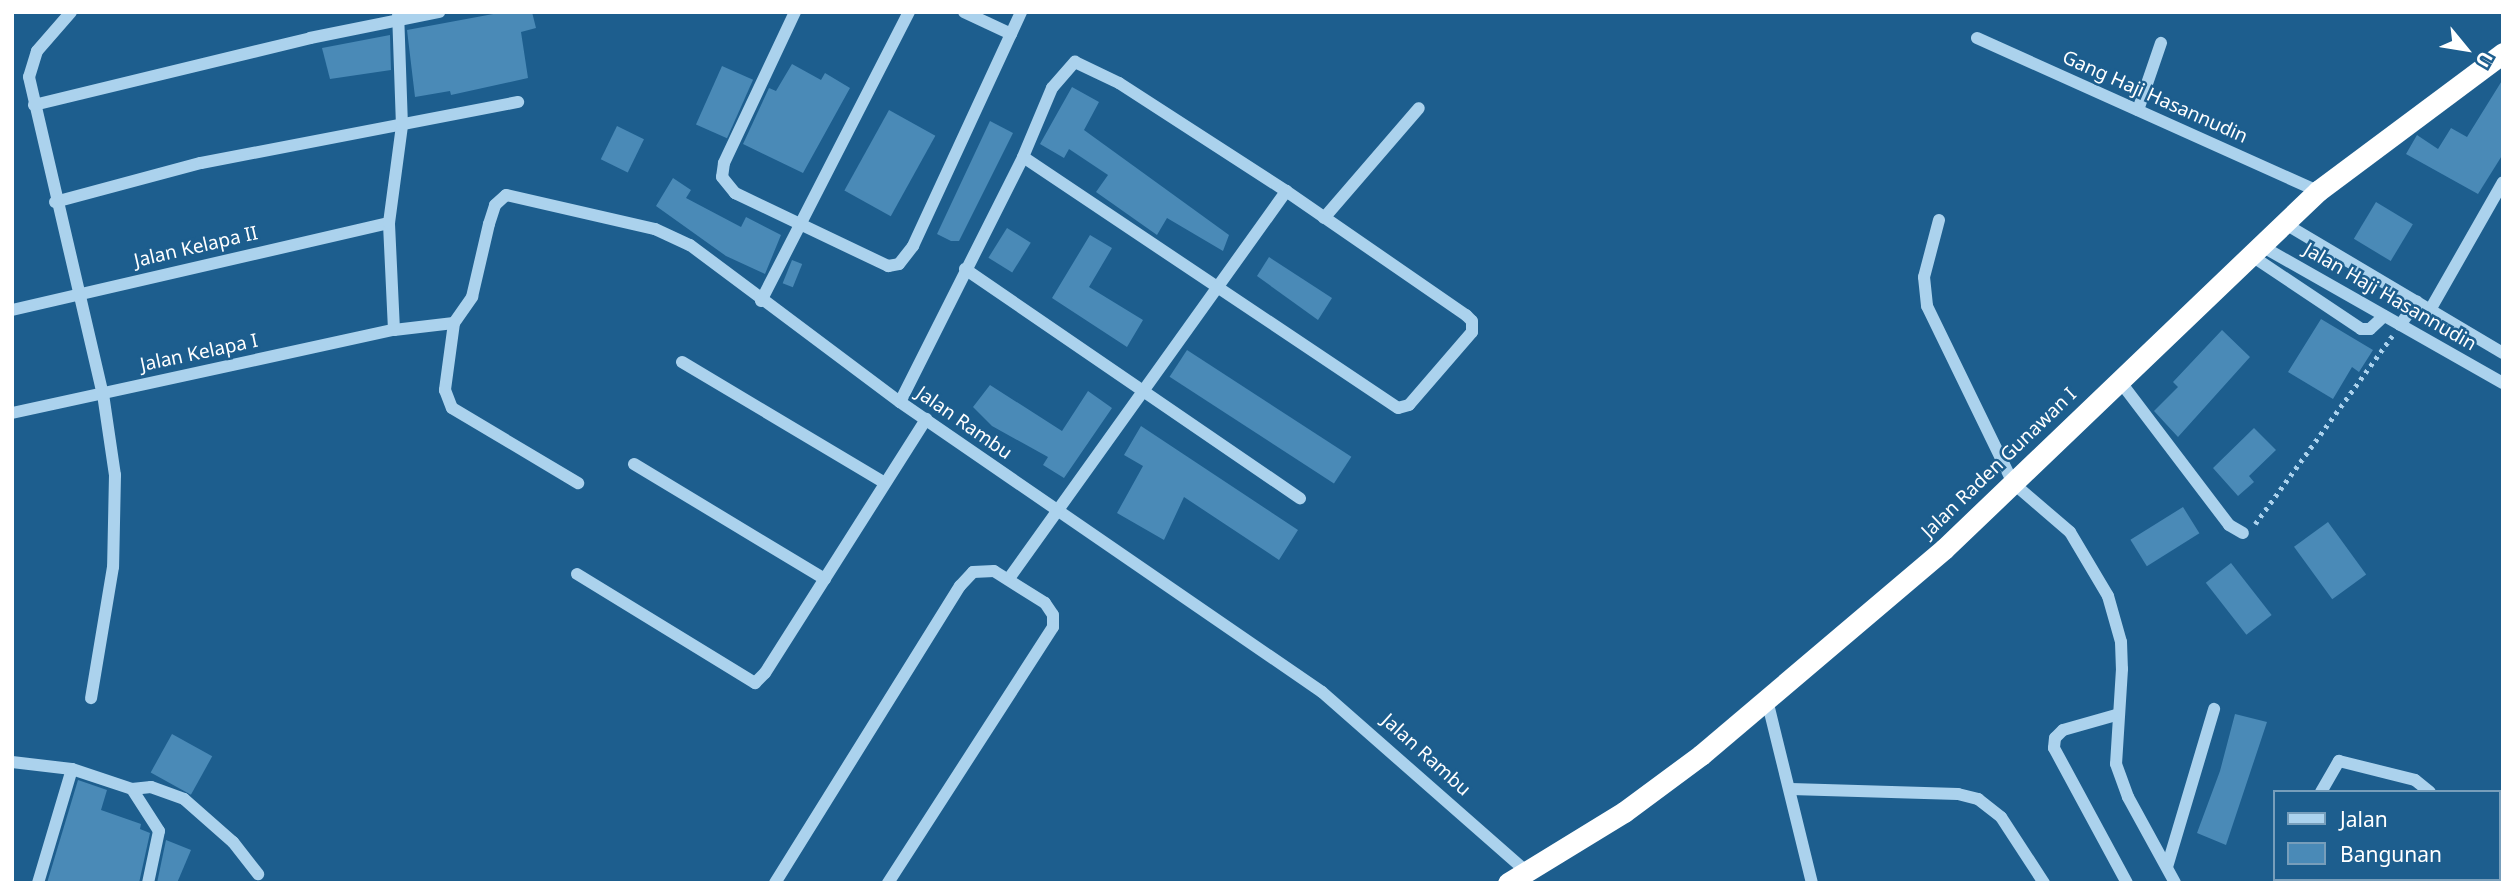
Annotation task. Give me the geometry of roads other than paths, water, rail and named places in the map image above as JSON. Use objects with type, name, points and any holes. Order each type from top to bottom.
[{"type":"highway","name":"Jalan Raden Gunawan I","points":[[1508,883],[1624,812],[1767,700],[1944,549],[2254,249],[2318,191],[2503,53]]},
{"type":"street","points":[[71,12],[37,51],[31,65],[34,105],[55,202],[103,394],[116,475],[113,567],[91,698]]},
{"type":"street","points":[[34,105],[398,15],[439,12]]},
{"type":"street","points":[[795,12],[724,163],[722,177],[735,193],[888,266],[905,259],[1021,12]]},
{"type":"street","points":[[761,301],[909,12]]},
{"type":"street","points":[[964,12],[1011,34]]},
{"type":"street","points":[[398,15],[402,125],[388,223],[394,330],[454,323],[445,390],[452,408],[578,482]]},
{"type":"street","name":"Gang Haji Hasannudin","points":[[1978,38],[2318,191]]},
{"type":"street","points":[[2138,110],[2161,43]]},
{"type":"street","points":[[900,402],[1023,157],[1052,88],[1075,62],[1119,83],[1286,191],[1472,321],[1472,332],[1405,408],[1394,407],[1219,284],[1023,157]]},
{"type":"street","points":[[55,202],[201,163],[519,102]]},
{"type":"street","points":[[1324,218],[1419,108]]},
{"type":"street","points":[[2430,310],[2503,183]]},
{"type":"street","points":[[1010,578],[1054,511],[1286,191]]},
{"type":"street","name":"Jalan Rambu","points":[[454,323],[464,312],[480,274],[495,205],[506,195],[515,194],[673,236],[1054,511],[1361,722],[1528,873]]},
{"type":"street","points":[[1939,220],[1922,292],[2013,483],[2070,532],[2108,597],[2121,642],[2116,715],[2121,780],[2175,883]]},
{"type":"street","name":"Jalan Haji Hasannudin","points":[[2283,222],[2503,353]]},
{"type":"street","name":"Jalan Kelapa II","points":[[12,310],[388,223]]},
{"type":"street","points":[[2254,249],[2361,329],[2370,329],[2384,316]]},
{"type":"street","name":"Jalan Haji Hasannudin","points":[[2254,249],[2384,316],[2503,383]]},
{"type":"street","points":[[965,269],[1300,498]]},
{"type":"street","points":[[2400,325],[2417,302]]},
{"type":"street","name":"Jalan Kelapa I","points":[[12,413],[394,330]]},
{"type":"street","points":[[682,362],[885,483]]},
{"type":"street","points":[[2119,380],[2230,525],[2243,533]]},
{"type":"street","points":[[576,574],[738,676],[755,682],[825,579],[926,419]]},
{"type":"street","points":[[634,464],[825,579]]},
{"type":"street","points":[[775,883],[960,586],[982,570],[1010,578],[1045,603],[1053,615],[1053,627],[888,883]]},
{"type":"street","points":[[1767,700],[1812,883]]},
{"type":"street","points":[[2166,867],[2214,709]]},
{"type":"street","points":[[2116,715],[2099,716],[2076,724],[2054,738],[2055,754],[2127,883]]},
{"type":"street","points":[[2322,790],[2339,761],[2415,780],[2428,790]]},
{"type":"street","points":[[12,762],[72,769],[132,789],[152,787],[184,799],[233,842],[258,874]]},
{"type":"street","points":[[38,883],[72,769]]},
{"type":"street","points":[[132,789],[155,818],[159,831],[148,883]]},
{"type":"street","points":[[1791,789],[1958,794],[1978,799],[2001,817],[2044,883]]}]
